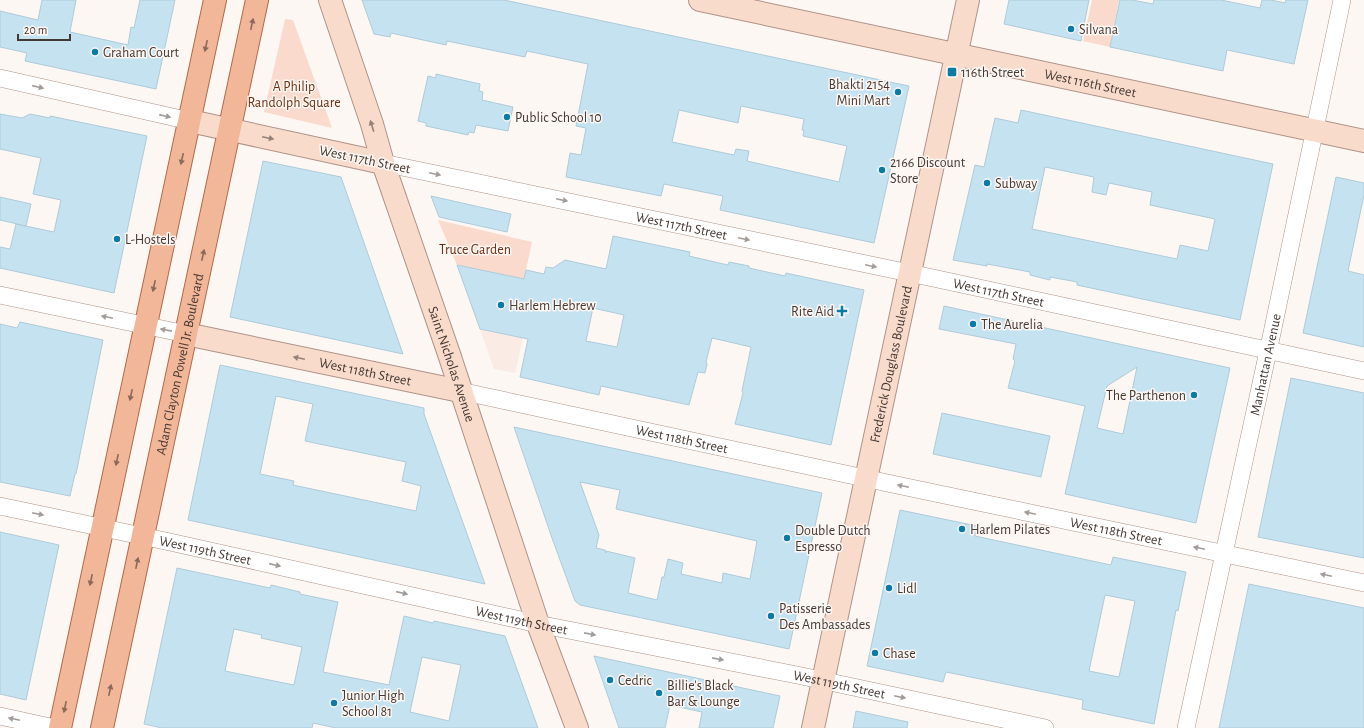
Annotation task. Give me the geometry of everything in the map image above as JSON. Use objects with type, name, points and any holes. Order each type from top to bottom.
[{"type":"main road","points":[[60,728],[216,0]]},
{"type":"main road","name":"Adam Clayton Powell Jr. Boulevard","points":[[102,728],[257,0]]},
{"type":"main road","name":"Saint Nicholas Avenue","points":[[330,0],[372,124],[383,163],[538,624],[577,728]]},
{"type":"main road","name":"West 116th Street","points":[[700,0],[1364,141]]},
{"type":"main road","name":"Frederick Douglass Boulevard","points":[[813,728],[865,478],[968,0]]},
{"type":"main road","name":"West 117th Street","points":[[190,121],[383,163]]},
{"type":"main road","name":"West 118th Street","points":[[186,334],[460,391]]},
{"type":"street","name":"Manhattan Avenue","points":[[1186,728],[1342,0]]},
{"type":"street","name":"West 117th Street","points":[[0,78],[190,121]]},
{"type":"street","name":"West 117th Street","points":[[383,163],[909,273],[1364,371]]},
{"type":"street","name":"West 118th Street","points":[[0,295],[186,334]]},
{"type":"street","name":"West 118th Street","points":[[460,391],[1364,583]]},
{"type":"street","name":"West 119th Street","points":[[0,506],[143,536],[538,624],[823,680],[1045,728]]},
{"type":"street","points":[[0,716],[55,728]]},
{"type":"shaded area","name":"Harlem Hebrew","points":[[457,265],[536,281],[515,373],[494,369]]},
{"type":"green space","points":[[1092,0],[1119,0],[1110,47],[1083,41]]},
{"type":"green space","name":"A Philip Randolph Square","points":[[285,19],[293,20],[332,128],[264,112]]},
{"type":"green space","name":"Truce Garden","points":[[438,220],[532,242],[524,279],[457,265]]},
{"type":"building","name":"Graham Court","points":[[42,0],[76,0],[70,32],[128,45],[131,27],[134,28],[140,0],[175,0],[156,89],[25,61],[27,53],[0,47],[0,11],[38,20]]},
{"type":"building","points":[[362,0],[504,0],[909,86],[874,243],[720,210],[723,196],[664,184],[661,196],[566,177],[570,153],[581,155],[586,128],[576,126],[588,64],[527,51],[525,57],[447,41],[446,45],[391,33],[390,37],[374,34]],"holes":[[[741,106],[804,119],[802,130],[804,130],[803,136],[847,146],[839,182],[747,161],[749,151],[736,149],[734,155],[672,142],[679,110],[738,123]]]},
{"type":"building","points":[[1009,0],[1089,0],[1081,41],[1004,24]]},
{"type":"building","points":[[1120,0],[1132,0],[1153,4],[1154,0],[1221,0],[1260,8],[1262,0],[1285,3],[1286,0],[1308,0],[1294,64],[1227,50],[1223,71],[1110,47]]},
{"type":"building","points":[[436,74],[480,84],[479,91],[483,92],[482,100],[513,107],[508,131],[476,125],[474,133],[469,132],[468,135],[426,126],[426,123],[418,121],[428,76],[436,78]]},
{"type":"building","points":[[1021,110],[1273,164],[1240,320],[1077,285],[1077,282],[1050,277],[1050,280],[1030,275],[1030,272],[987,264],[987,266],[953,260],[975,165],[984,167],[995,118],[1018,123]],"holes":[[[1045,167],[1094,177],[1092,192],[1106,195],[1109,183],[1152,192],[1150,205],[1215,219],[1208,251],[1180,245],[1177,259],[1032,229]]]},
{"type":"building","points":[[0,114],[22,118],[30,114],[50,118],[50,116],[147,136],[114,293],[0,268],[0,247],[10,249],[16,224],[54,232],[61,200],[33,194],[41,158],[0,149]]},
{"type":"building","points":[[263,161],[341,177],[403,354],[230,317]]},
{"type":"building","points":[[1336,177],[1364,183],[1364,195],[1348,271],[1364,275],[1364,347],[1303,333]]},
{"type":"building","points":[[431,196],[511,214],[507,232],[439,217]]},
{"type":"building","points":[[0,197],[31,204],[26,226],[0,220]]},
{"type":"building","points":[[613,236],[690,252],[689,256],[728,265],[729,262],[785,276],[786,273],[864,290],[831,445],[735,424],[743,393],[742,391],[751,347],[712,338],[705,373],[698,372],[689,405],[601,386],[599,395],[520,377],[528,339],[480,329],[457,265],[524,279],[526,270],[544,274],[546,267],[553,268],[565,260],[606,269]],"holes":[[[593,308],[624,315],[617,347],[586,341]]]},
{"type":"building","points":[[944,306],[1230,368],[1196,523],[1065,494],[1085,406],[1008,388],[1015,361],[1013,359],[1016,344],[939,329]],"holes":[[[1137,367],[1123,434],[1097,428],[1107,386]]]},
{"type":"building","points":[[20,322],[103,340],[76,474],[70,496],[0,482],[0,324],[17,328]]},
{"type":"building","points":[[220,365],[424,408],[424,414],[485,584],[188,520]],"holes":[[[276,396],[313,404],[305,441],[406,462],[402,481],[421,486],[416,511],[293,485],[294,481],[260,474]]]},
{"type":"building","points":[[1291,378],[1364,393],[1364,558],[1258,537]]},
{"type":"building","points":[[942,413],[1050,436],[1041,477],[933,454]]},
{"type":"building","points":[[514,427],[822,493],[789,649],[580,605],[575,601]],"holes":[[[580,482],[620,490],[616,509],[757,541],[750,579],[723,573],[722,583],[681,574],[683,563],[668,559],[657,600],[628,593],[635,558],[606,551],[606,553],[605,550],[596,548],[599,535]]]},
{"type":"building","points":[[900,510],[977,526],[975,536],[1111,565],[1113,557],[1186,572],[1178,611],[1176,610],[1154,724],[1082,709],[1083,700],[946,672],[943,682],[867,666]],"holes":[[[1105,595],[1135,601],[1119,677],[1089,671]]]},
{"type":"building","points":[[0,532],[59,545],[26,700],[0,694]]},
{"type":"building","points":[[177,568],[270,588],[271,585],[300,592],[300,594],[338,602],[323,672],[389,685],[404,616],[433,623],[434,621],[505,636],[538,728],[336,728],[313,723],[312,728],[162,728],[144,724]],"holes":[[[234,629],[262,635],[261,638],[302,647],[294,685],[225,671]],[[422,657],[461,665],[449,721],[410,712]]]},
{"type":"building","points":[[1249,584],[1364,608],[1364,728],[1219,728]]},
{"type":"building","points":[[594,656],[780,696],[773,728],[699,728],[702,712],[670,705],[665,728],[619,728]]},
{"type":"building","points":[[856,711],[908,722],[907,728],[853,728]]},
{"type":"place","name":"Silvana","points":[[1071,29]]},
{"type":"place","name":"Graham Court","points":[[95,52]]},
{"type":"place","name":"116th Street","points":[[952,72]]},
{"type":"place","name":"Bhakti 2154 Mini Mart","points":[[898,92]]},
{"type":"place","name":"Public School 10","points":[[507,117]]},
{"type":"place","name":"2166 Discount Store","points":[[882,170]]},
{"type":"place","name":"Subway","points":[[987,183]]},
{"type":"place","name":"L-Hostels","points":[[117,239]]},
{"type":"place","name":"Harlem Hebrew","points":[[501,305]]},
{"type":"place","name":"Rite Aid","points":[[842,311]]},
{"type":"place","name":"The Aurelia","points":[[973,324]]},
{"type":"place","name":"The Parthenon","points":[[1194,395]]},
{"type":"place","name":"Harlem Pilates","points":[[962,529]]},
{"type":"place","name":"Double Dutch Espresso","points":[[787,538]]},
{"type":"place","name":"Lidl","points":[[889,588]]},
{"type":"place","name":"Patisserie Des Ambassades","points":[[771,616]]},
{"type":"place","name":"Chase","points":[[875,653]]},
{"type":"place","name":"Cedric","points":[[610,680]]},
{"type":"place","name":"Billie's Black Bar & Lounge","points":[[659,693]]},
{"type":"place","name":"Junior High School 81","points":[[334,703]]}]
